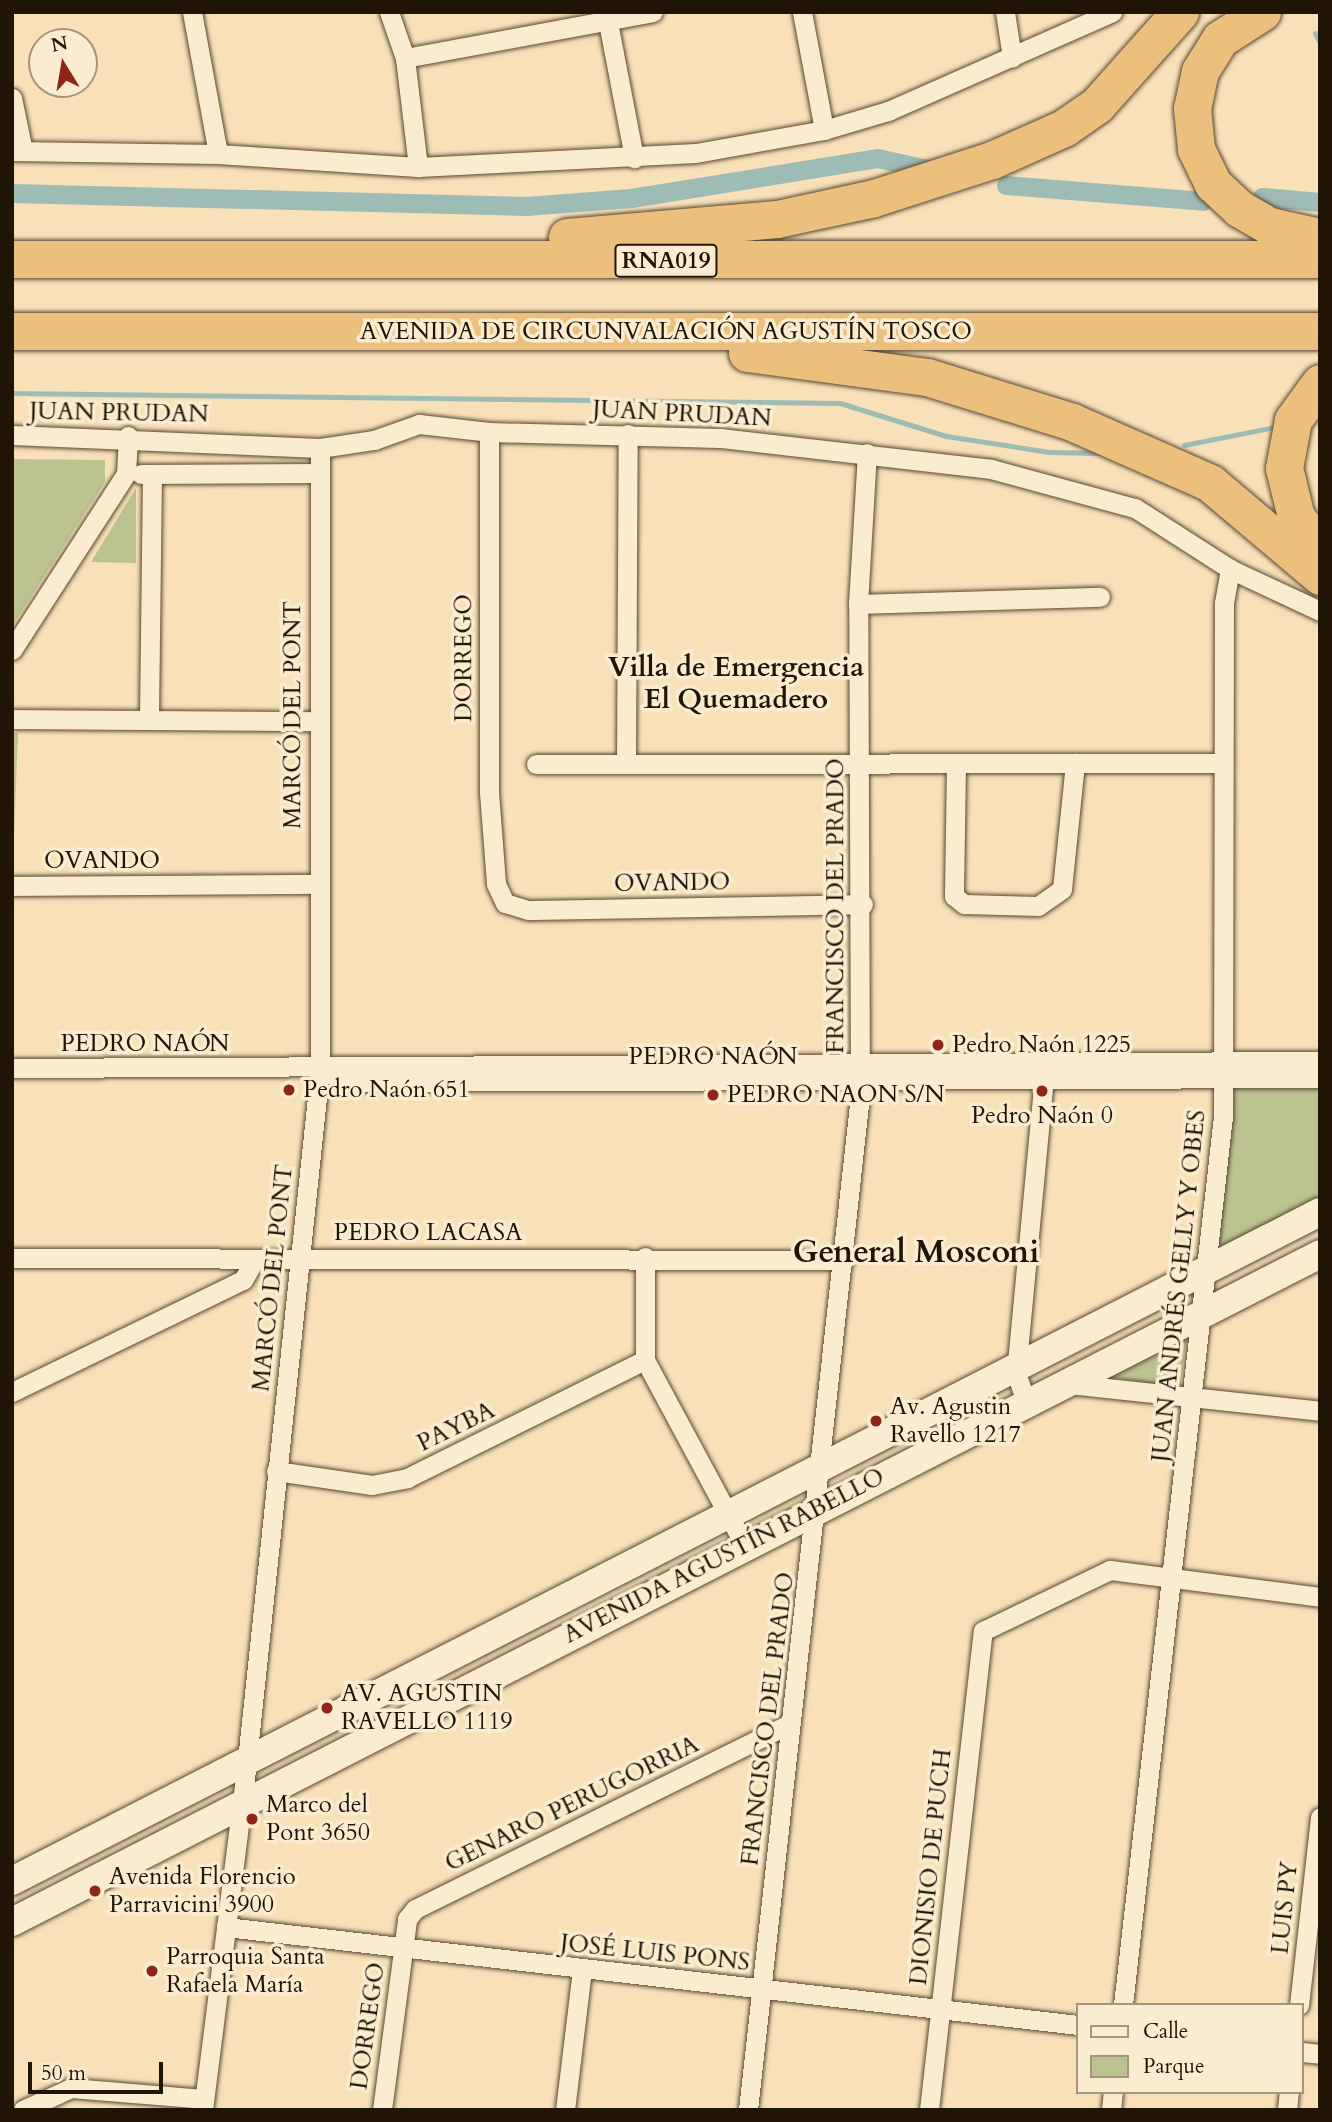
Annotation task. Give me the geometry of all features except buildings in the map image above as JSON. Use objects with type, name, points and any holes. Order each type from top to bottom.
[{"type":"highway","points":[[283,260],[417,242],[731,225],[874,198],[992,160],[1064,128],[1111,92],[1180,12]]},
{"type":"highway","points":[[1262,12],[1220,39],[1200,71],[1192,108],[1196,149],[1213,184],[1240,209],[1270,226],[1320,237]]},
{"type":"highway","name":"RNA019","points":[[12,259],[1320,259]]},
{"type":"highway","name":"AVENIDA DE CIRCUNVALACIÓN AGUSTÍN TOSCO","points":[[12,331],[1320,331]]},
{"type":"highway","points":[[576,332],[888,369],[1002,397],[1210,482],[1320,576]]},
{"type":"highway","points":[[1320,383],[1293,421],[1284,468],[1296,517],[1320,547]]},
{"type":"main road","name":"AVENIDA AGUSTÍN RABELLO","points":[[12,1881],[246,1765],[725,1513],[1016,1373],[1208,1267],[1320,1212]]},
{"type":"main road","name":"AVENIDA AGUSTÍN RABELLO","points":[[12,1922],[242,1806],[744,1544],[1026,1402],[1069,1384],[1204,1307],[1320,1254]]},
{"type":"street","points":[[192,12],[218,154]]},
{"type":"street","points":[[388,12],[404,54]]},
{"type":"street","points":[[403,12],[414,167]]},
{"type":"street","points":[[404,54],[607,16],[653,12]]},
{"type":"street","points":[[802,12],[824,130]]},
{"type":"street","points":[[1005,12],[1012,57]]},
{"type":"street","points":[[12,98],[18,151],[218,154],[414,167],[634,158],[824,130],[888,111],[1112,12]]},
{"type":"street","points":[[607,16],[634,158]]},
{"type":"street","name":"JUAN PRUDAN","points":[[12,435],[128,436],[320,448],[374,440],[419,424],[489,432],[628,434],[867,453],[991,469],[1113,499],[1149,514],[1230,569],[1320,611]]},
{"type":"street","name":"DORREGO","points":[[489,432],[488,750],[496,884]]},
{"type":"street","points":[[626,763],[628,434]]},
{"type":"street","points":[[12,650],[126,474],[128,436]]},
{"type":"street","name":"MARCÓ DEL PONT","points":[[203,2104],[242,1806],[320,1069],[317,721],[320,448]]},
{"type":"street","name":"FRANCISCO DEL PRADO","points":[[748,2110],[790,1724],[818,1508],[861,1072],[863,904],[858,604],[867,453]]},
{"type":"street","points":[[126,474],[318,473]]},
{"type":"street","points":[[149,718],[152,474]]},
{"type":"street","name":"JUAN ANDRÉS GELLY Y OBES","points":[[1124,2003],[1169,1575],[1204,1307],[1225,1070],[1223,603],[1230,569]]},
{"type":"street","points":[[858,604],[1100,597]]},
{"type":"street","points":[[12,719],[317,721]]},
{"type":"street","points":[[956,765],[954,896],[964,904],[1038,906],[1062,889],[1075,763]]},
{"type":"street","points":[[536,764],[1223,763]]},
{"type":"street","name":"OVANDO","points":[[12,886],[319,884]]},
{"type":"street","name":"OVANDO","points":[[496,884],[505,903],[528,910],[863,904]]},
{"type":"street","name":"PEDRO NAÓN","points":[[1225,1070],[1320,1061]]},
{"type":"street","name":"PEDRO NAÓN","points":[[12,1068],[320,1069],[352,1062],[861,1072],[1225,1070],[1320,1078]]},
{"type":"street","points":[[1026,1402],[1016,1373],[1045,1070]]},
{"type":"street","points":[[645,1257],[645,1360],[744,1544]]},
{"type":"street","name":"PEDRO LACASA","points":[[12,1258],[645,1257],[844,1260]]},
{"type":"street","points":[[12,1392],[243,1280],[255,1259]]},
{"type":"street","name":"PAYBA","points":[[276,1471],[372,1485],[407,1478],[645,1360]]},
{"type":"street","points":[[1069,1384],[1320,1411]]},
{"type":"street","name":"DIONISIO DE PUCH","points":[[929,2110],[983,1630],[1094,1573],[1169,1575]]},
{"type":"street","points":[[1169,1575],[1320,1597]]},
{"type":"street","name":"GENARO PERUGORRIA","points":[[403,1949],[415,1909],[790,1724]]},
{"type":"street","name":"LUIS PY","points":[[1299,2003],[1320,1817]]},
{"type":"street","name":"JOSÉ LUIS PONS","points":[[226,1927],[582,1969],[942,2007],[1076,2025]]},
{"type":"street","name":"DORREGO","points":[[382,2110],[403,1949]]},
{"type":"street","points":[[565,2110],[582,1969]]},
{"type":"street","points":[[23,2110],[71,2088],[203,2104]]},
{"type":"green space","points":[[12,459],[105,460],[105,482],[12,626]]},
{"type":"green space","points":[[136,488],[136,563],[91,562]]},
{"type":"green space","points":[[12,733],[18,733],[13,860],[12,860]]},
{"type":"green space","points":[[1233,1087],[1320,1089],[1320,1198],[1230,1250],[1218,1242]]},
{"type":"green space","points":[[1188,1328],[1180,1388],[1096,1375]]},
{"type":"waterway","points":[[1315,33],[1320,43]]},
{"type":"waterway","points":[[12,193],[526,206],[631,198],[877,158],[928,169]]},
{"type":"waterway","points":[[1006,185],[1203,201]]},
{"type":"waterway","points":[[1262,197],[1320,202]]},
{"type":"waterway","points":[[12,393],[840,403],[946,436],[1049,452],[1102,453]]},
{"type":"waterway","points":[[1184,445],[1270,428]]},
{"type":"place","name":"Pedro Naón 1225","points":[[938,1045]]},
{"type":"place","name":"Pedro Naón 651","points":[[289,1090]]},
{"type":"place","name":"Pedro Naón 0","points":[[1042,1091]]},
{"type":"place","name":"PEDRO NAON S/N","points":[[713,1095]]},
{"type":"place","name":"Av. Agustin Ravello 1217","points":[[876,1421]]},
{"type":"place","name":"AV. AGUSTIN RAVELLO 1119","points":[[327,1708]]},
{"type":"place","name":"Marco del Pont 3650","points":[[252,1819]]},
{"type":"place","name":"Avenida Florencio Parravicini 3900","points":[[95,1891]]},
{"type":"place","name":"Parroquia Santa Rafaela María","points":[[152,1971]]},
{"type":"district","name":"Villa de Emergencia El Quemadero","points":[[736,683]]},
{"type":"district","name":"General Mosconi","points":[[916,1252]]}]
